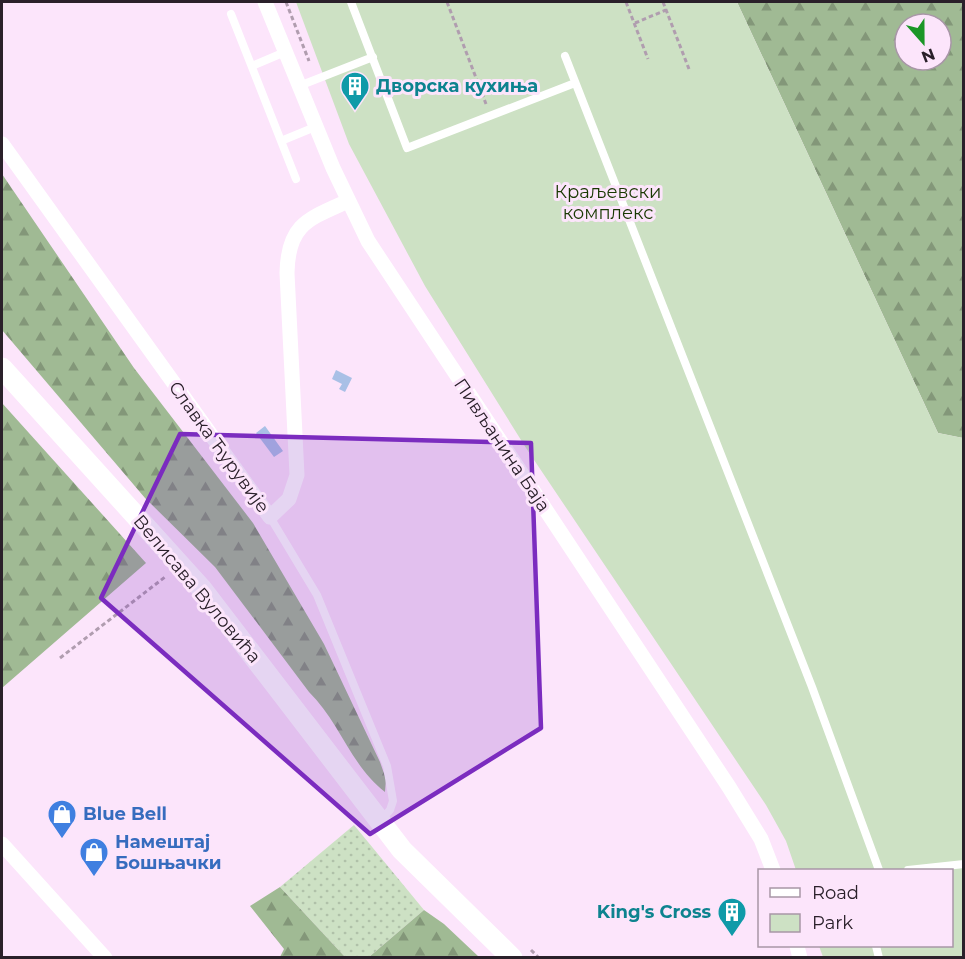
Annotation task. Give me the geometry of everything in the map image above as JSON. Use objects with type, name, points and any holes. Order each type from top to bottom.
[{"type":"street","name":"Пивљанина Баја","points":[[265,2],[315,127],[368,241],[729,787],[761,839],[773,869]]},
{"type":"street","name":"Славка Ћурувије","points":[[2,144],[270,518],[289,499],[297,475],[287,273],[289,249],[299,227],[315,216],[348,201]]},
{"type":"street","name":"Велисава Вуловића","points":[[2,368],[180,564],[224,616],[379,822],[428,877],[512,957]]},
{"type":"street","points":[[2,844],[105,957]]},
{"type":"lane","points":[[351,2],[407,148],[575,83]]},
{"type":"lane","points":[[231,14],[296,179]]},
{"type":"lane","points":[[252,66],[285,52]]},
{"type":"lane","points":[[565,56],[812,687],[879,869]]},
{"type":"lane","points":[[299,86],[373,57]]},
{"type":"lane","points":[[281,141],[315,127]]},
{"type":"lane","points":[[270,518],[317,596],[387,766],[393,801],[390,810],[379,822]]},
{"type":"lane","points":[[917,869],[963,864]]},
{"type":"path","points":[[286,2],[316,79]]},
{"type":"path","points":[[447,2],[490,115]]},
{"type":"path","points":[[626,2],[648,59]]},
{"type":"path","points":[[663,2],[689,69]]},
{"type":"path","points":[[634,23],[666,10]]},
{"type":"path","points":[[60,658],[180,564]]},
{"type":"highlighted area","points":[[180,434],[531,443],[541,728],[370,834],[101,598]]},
{"type":"green space","name":"Краљевски комплекс","points":[[296,2],[737,2],[938,433],[963,438],[963,957],[823,957],[819,947],[953,947],[953,869],[796,869],[786,841],[766,805],[526,448],[425,286],[349,144]]},
{"type":"green space","points":[[737,2],[963,2],[963,438],[938,433]]},
{"type":"green space","points":[[2,174],[134,368],[253,523],[324,644],[380,762],[386,779],[385,792],[363,769],[329,716],[215,567],[145,498],[2,330]]},
{"type":"green space","points":[[2,403],[146,563],[2,688]]},
{"type":"green space","points":[[354,825],[424,910],[369,957],[345,957],[280,887]]},
{"type":"green space","points":[[280,887],[345,957],[280,957],[284,949],[250,906]]},
{"type":"green space","points":[[424,910],[444,924],[479,957],[369,957]]},
{"type":"water","points":[[336,370],[352,378],[345,392],[339,389],[342,384],[332,379]]},
{"type":"water","points":[[265,426],[283,451],[274,457],[256,433]]},
{"type":"place","name":"Дворска кухиња","points":[[355,112]]},
{"type":"place","name":"Blue Bell","points":[[62,840]]},
{"type":"place","name":"Намештај Бошњачки","points":[[94,878]]},
{"type":"place","name":"King's Cross","points":[[732,938]]}]
